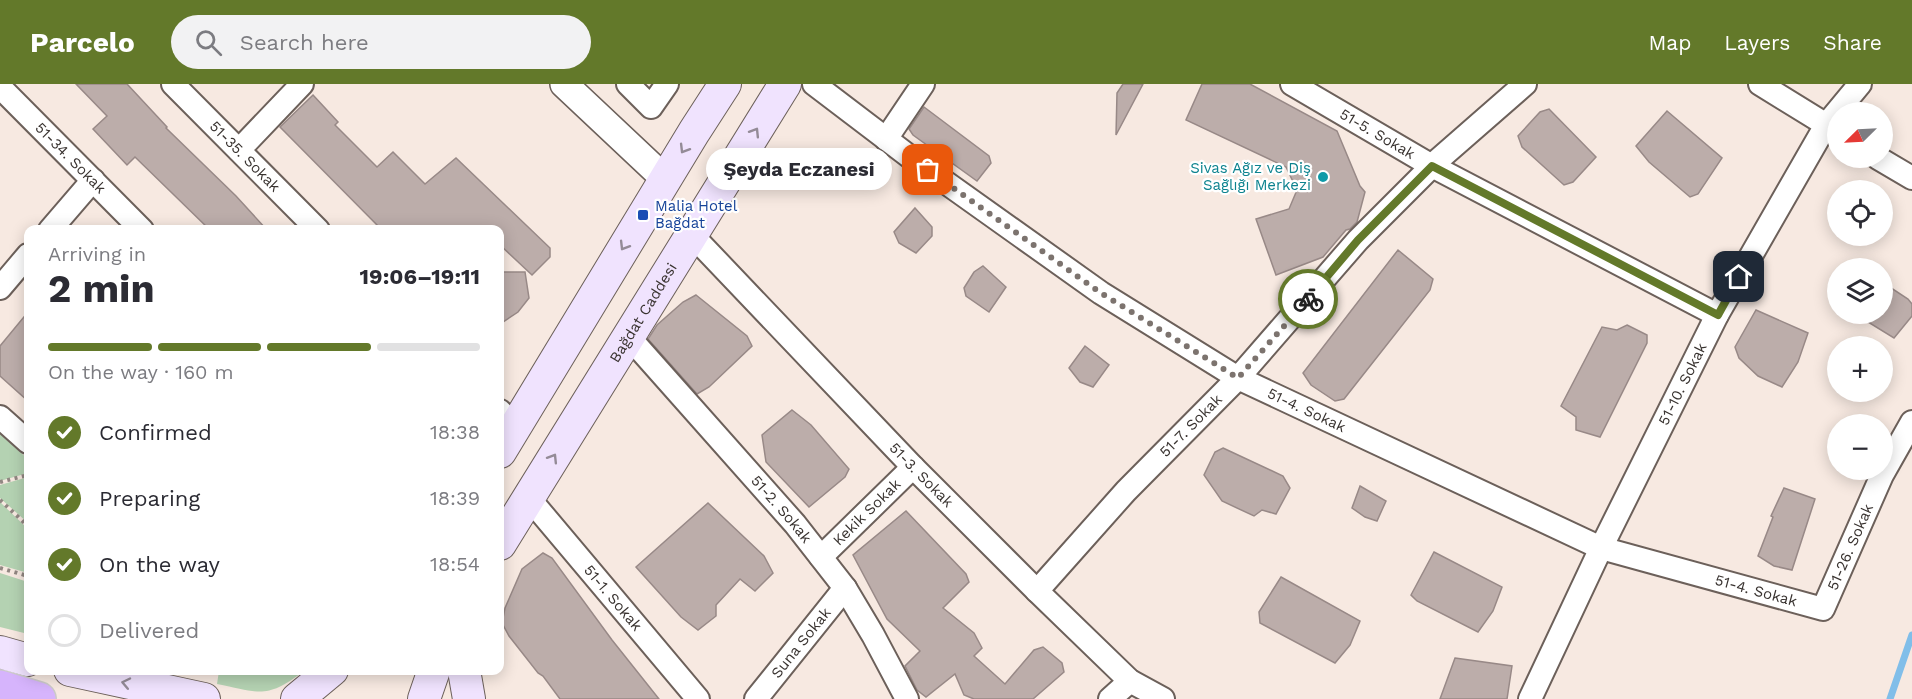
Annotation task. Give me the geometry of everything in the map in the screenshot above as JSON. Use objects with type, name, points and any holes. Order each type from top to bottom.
[{"type":"highway","points":[[0,687],[39,699]]},
{"type":"main road","points":[[504,430],[725,84]]},
{"type":"main road","name":"Bağdat Caddesi","points":[[504,537],[786,84]]},
{"type":"main road","points":[[0,652],[24,659]]},
{"type":"main road","points":[[93,675],[204,699]]},
{"type":"main road","points":[[297,699],[327,675]]},
{"type":"main road","points":[[424,699],[432,675]]},
{"type":"main road","points":[[465,675],[469,699]]},
{"type":"street","name":"51-35. Sokak","points":[[173,84],[313,225]]},
{"type":"street","points":[[239,150],[302,84]]},
{"type":"street","points":[[564,84],[665,179]]},
{"type":"street","points":[[628,84],[651,107],[667,84]]},
{"type":"street","name":"51-4. Sokak","points":[[814,84],[886,139],[1101,293],[1238,378],[1601,548],[1823,609]]},
{"type":"street","points":[[886,139],[923,84]]},
{"type":"street","name":"51-5. Sokak","points":[[1292,84],[1432,166],[1718,315]]},
{"type":"street","name":"51-7. Sokak","points":[[1038,591],[1126,491],[1238,378],[1358,240],[1432,166],[1525,84]]},
{"type":"street","points":[[1760,84],[1827,126]]},
{"type":"street","name":"51-10. Sokak","points":[[1849,102],[1860,84]]},
{"type":"street","name":"51-34. Sokak","points":[[0,87],[137,225]]},
{"type":"street","name":"51-10. Sokak","points":[[1530,699],[1601,548],[1718,315],[1827,137]]},
{"type":"street","points":[[1893,167],[1912,178]]},
{"type":"street","points":[[54,225],[93,180]]},
{"type":"street","name":"51-3. Sokak","points":[[692,235],[913,467],[1038,591],[1130,681],[1163,699]]},
{"type":"street","points":[[0,288],[24,260]]},
{"type":"street","name":"51-2. Sokak","points":[[628,337],[795,524],[845,588],[907,699]]},
{"type":"street","points":[[0,417],[24,438]]},
{"type":"street","name":"51-26. Sokak","points":[[1823,609],[1882,475],[1912,422]]},
{"type":"street","name":"Kekik Sokak","points":[[821,557],[913,467]]},
{"type":"street","name":"51-1. Sokak","points":[[528,497],[698,699]]},
{"type":"street","name":"Suna Sokak","points":[[756,699],[845,588]]},
{"type":"street","points":[[1110,699],[1130,681]]},
{"type":"path","points":[[0,482],[24,476]]},
{"type":"path","points":[[0,500],[24,522]]},
{"type":"path","points":[[0,568],[24,575]]},
{"type":"green space","points":[[0,434],[24,455],[24,474],[0,481]]},
{"type":"green space","points":[[24,478],[24,519],[0,498],[0,485]]},
{"type":"green space","points":[[0,502],[24,525],[24,572],[0,565]]},
{"type":"green space","points":[[0,573],[24,581],[24,633],[0,627]]},
{"type":"green space","points":[[218,675],[298,675],[281,686],[263,691],[244,690],[217,684]]},
{"type":"building","points":[[76,84],[127,84],[166,128],[262,225],[205,225],[135,157],[127,165],[93,129],[107,116]]},
{"type":"building","points":[[1123,84],[1143,84],[1116,135],[1117,93]]},
{"type":"building","name":"Sivas Ağız ve Diş Sağlığı Merkezi","points":[[1202,84],[1250,84],[1337,131],[1360,186],[1365,192],[1357,222],[1346,230],[1323,257],[1276,275],[1256,219],[1289,209],[1297,190],[1286,167],[1186,120]]},
{"type":"building","points":[[313,95],[338,122],[335,125],[377,167],[393,152],[425,184],[456,158],[550,248],[550,257],[532,275],[504,249],[504,225],[377,225],[280,127]]},
{"type":"building","points":[[924,107],[989,156],[991,163],[977,181],[913,135],[909,129]]},
{"type":"building","points":[[1549,109],[1596,157],[1573,182],[1564,185],[1522,147],[1518,136],[1540,112]]},
{"type":"building","points":[[1667,111],[1722,158],[1698,194],[1690,197],[1649,162],[1636,146]]},
{"type":"building","points":[[915,208],[932,227],[932,236],[916,253],[899,243],[894,232]]},
{"type":"building","points":[[1398,250],[1433,279],[1430,290],[1344,399],[1335,401],[1311,385],[1303,373]]},
{"type":"building","points":[[983,266],[1006,287],[989,312],[966,296],[964,288],[974,272]]},
{"type":"building","points":[[504,272],[525,272],[529,298],[518,312],[504,321]]},
{"type":"building","points":[[1893,289],[1912,304],[1912,316],[1894,338],[1871,324],[1893,324]]},
{"type":"building","points":[[696,295],[747,336],[752,346],[709,387],[697,394],[648,339],[657,325],[683,302]]},
{"type":"building","points":[[1756,310],[1808,333],[1798,362],[1782,387],[1758,376],[1739,358],[1735,347]]},
{"type":"building","points":[[24,317],[24,397],[0,376],[0,346]]},
{"type":"building","points":[[1627,325],[1647,335],[1647,343],[1600,437],[1576,430],[1576,417],[1561,406],[1602,327],[1617,330]]},
{"type":"building","points":[[1085,346],[1109,365],[1093,387],[1080,382],[1069,368]]},
{"type":"building","points":[[792,410],[811,425],[849,469],[845,477],[809,507],[766,462],[762,435]]},
{"type":"building","points":[[1223,448],[1283,476],[1290,488],[1276,514],[1262,510],[1254,516],[1222,501],[1204,475],[1215,452]]},
{"type":"building","points":[[1360,486],[1386,501],[1377,521],[1365,517],[1352,508]]},
{"type":"building","points":[[1784,488],[1815,499],[1792,570],[1774,566],[1758,556],[1773,517],[1771,516]]},
{"type":"building","points":[[708,503],[764,556],[773,573],[755,591],[740,579],[716,605],[716,616],[698,630],[681,617],[636,567]]},
{"type":"building","points":[[906,511],[966,574],[969,582],[943,608],[974,633],[982,648],[974,656],[1005,684],[1034,650],[1043,647],[1062,663],[1064,672],[1033,699],[974,699],[964,695],[955,674],[926,697],[917,690],[905,666],[920,651],[887,619],[853,555]]},
{"type":"building","points":[[1434,552],[1502,587],[1493,611],[1478,632],[1417,601],[1411,595]]},
{"type":"building","points":[[543,553],[552,558],[659,699],[560,699],[504,627],[505,608],[522,569]]},
{"type":"building","points":[[1281,577],[1360,621],[1350,645],[1335,663],[1260,623],[1259,612]]},
{"type":"building","points":[[1455,658],[1512,666],[1507,699],[1440,699]]},
{"type":"waterway","points":[[1890,699],[1912,635]]},
{"type":"way so far","points":[[928,170],[1101,293],[1238,378],[1308,299]]},
{"type":"place","name":"Şeyda Eczanesi","points":[[928,170]]},
{"type":"place","name":"Sivas Ağız ve Diş Sağlığı Merkezi","points":[[1323,177]]},
{"type":"place","name":"Malia Hotel Bağdat","points":[[643,215]]},
{"type":"route","points":[[1308,299],[1358,240],[1432,166],[1718,315],[1739,277]]}]
